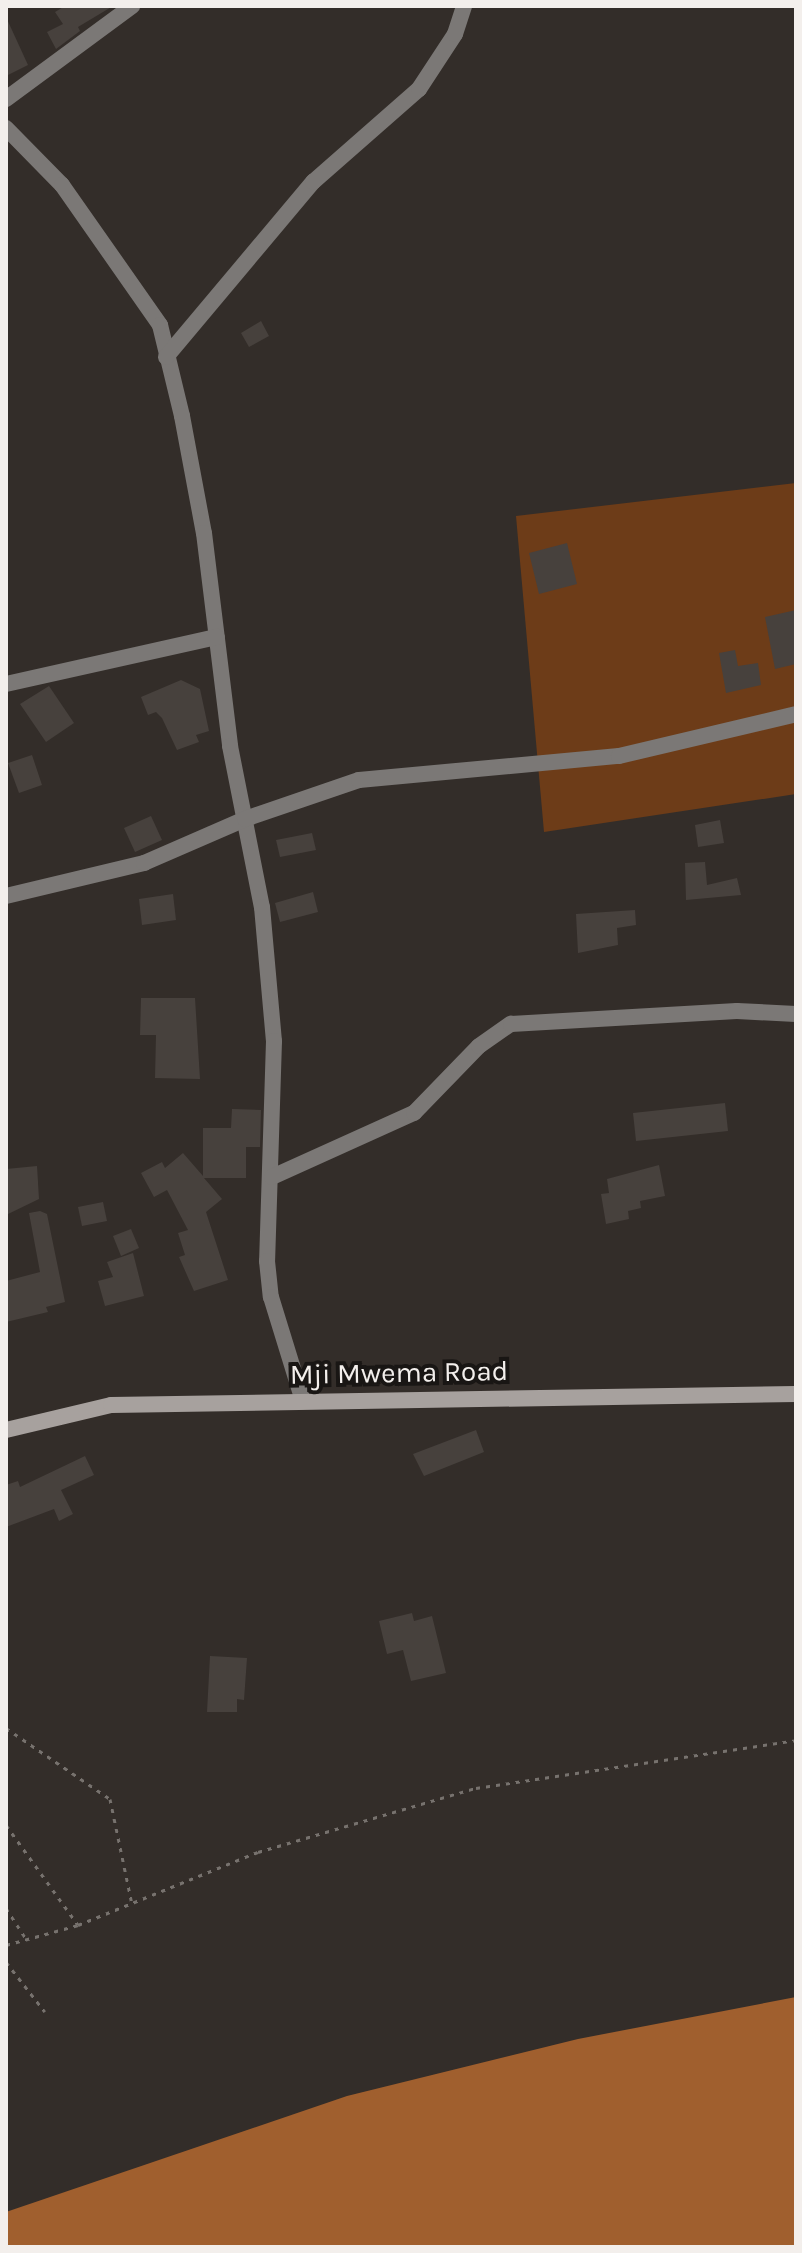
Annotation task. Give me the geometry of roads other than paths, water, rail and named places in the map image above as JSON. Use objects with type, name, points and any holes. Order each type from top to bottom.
[{"type":"main road","name":"Mji Mwema Road","points":[[6,1430],[111,1405],[796,1394]]},
{"type":"street","points":[[6,99],[132,6]]},
{"type":"street","points":[[166,357],[313,182],[419,89],[447,48],[464,6]]},
{"type":"street","points":[[6,128],[71,198],[160,325],[194,477],[230,746],[262,907],[274,1041],[267,1261],[271,1297],[303,1401]]},
{"type":"street","points":[[6,684],[217,637]]},
{"type":"street","points":[[6,896],[144,863],[245,819],[359,780],[619,756],[796,714]]},
{"type":"street","points":[[272,1177],[414,1113],[479,1046],[511,1024],[737,1011],[796,1014]]}]
